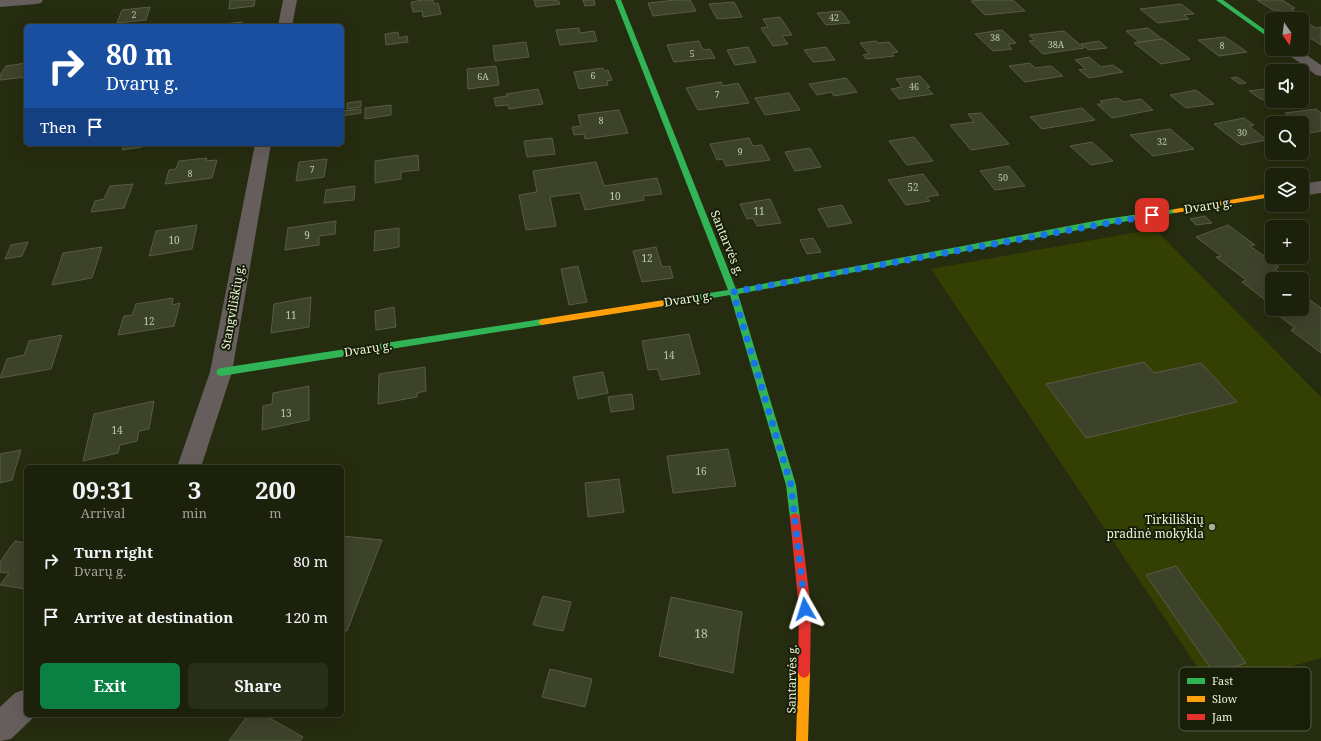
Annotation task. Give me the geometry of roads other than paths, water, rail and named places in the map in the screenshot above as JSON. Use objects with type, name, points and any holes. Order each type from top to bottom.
[{"type":"street","points":[[0,3],[36,0]]},
{"type":"street","points":[[285,24],[290,0]]},
{"type":"street","name":"Santarvės g.","points":[[618,0],[733,292],[791,485],[805,609],[802,741]]},
{"type":"street","points":[[1219,0],[1265,33]]},
{"type":"street","points":[[1298,56],[1321,72]]},
{"type":"street","name":"Stangviliškių g.","points":[[191,465],[221,372],[264,146]]},
{"type":"street","points":[[1309,189],[1321,187]]},
{"type":"street","name":"Dvarų g.","points":[[221,372],[733,292],[1105,222],[1265,196]]},
{"type":"street","points":[[0,728],[24,706]]},
{"type":"place","name":"Tirkiliškių pradinė mokykla","points":[[1212,527]]}]
